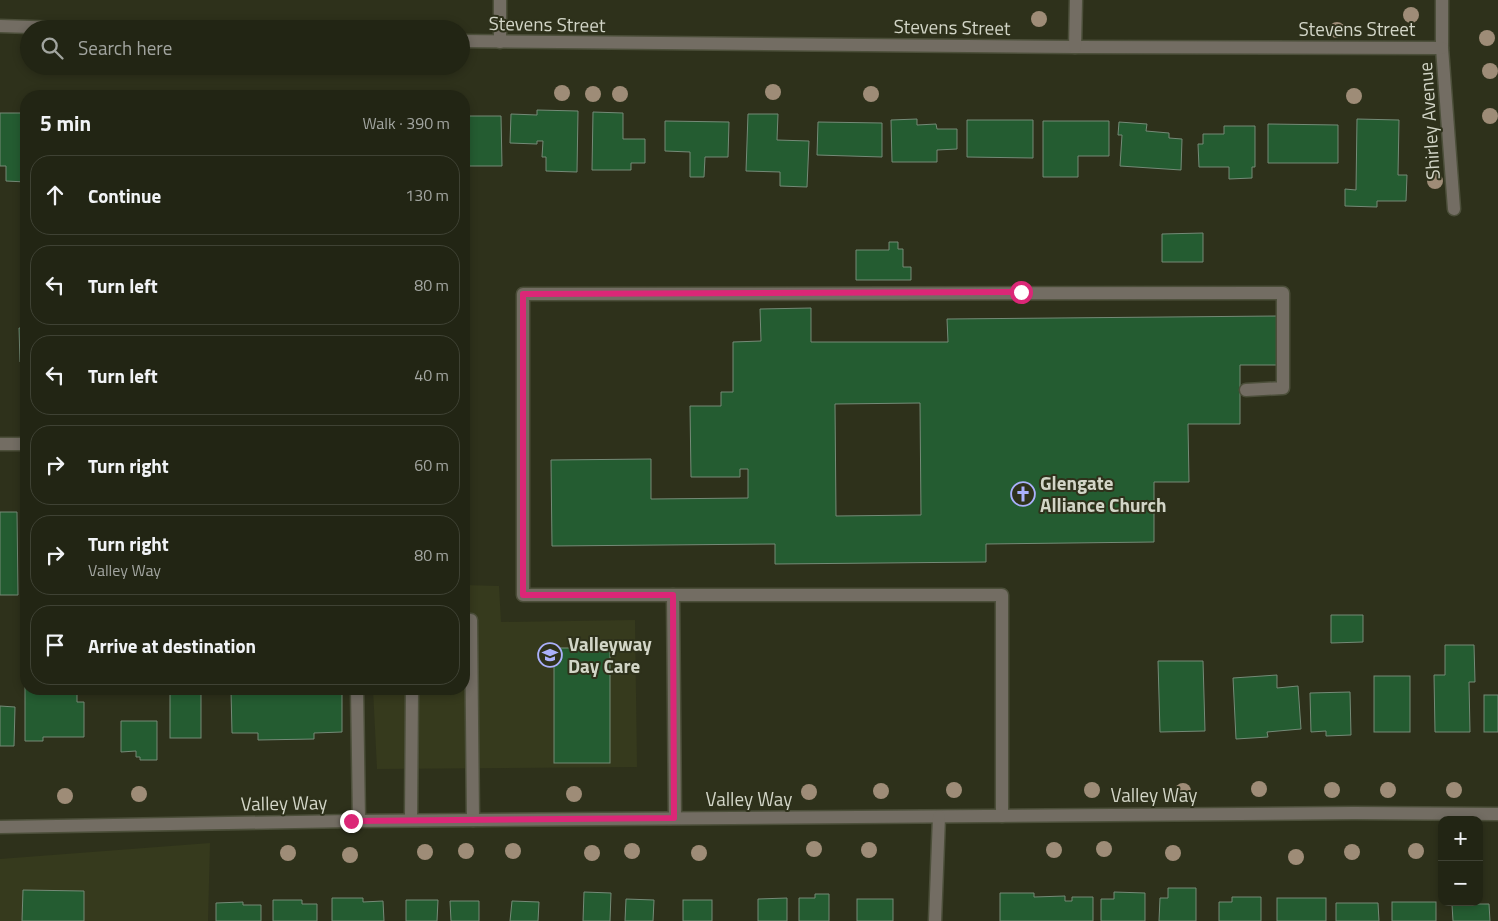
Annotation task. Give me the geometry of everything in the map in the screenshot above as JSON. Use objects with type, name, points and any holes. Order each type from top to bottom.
[{"type":"street","points":[[500,0],[500,42]]},
{"type":"street","points":[[1075,47],[1076,0]]},
{"type":"street","name":"Shirley Avenue","points":[[1442,0],[1442,48],[1454,209]]},
{"type":"street","points":[[0,26],[20,27]]},
{"type":"street","name":"Stevens Street","points":[[470,41],[1075,47],[1442,48]]},
{"type":"street","points":[[1002,816],[1002,595],[523,595],[523,294],[1283,293],[1283,388],[1246,390]]},
{"type":"street","points":[[0,444],[20,444]]},
{"type":"street","points":[[673,595],[674,818]]},
{"type":"street","points":[[470,620],[473,820]]},
{"type":"street","points":[[357,695],[359,821]]},
{"type":"street","points":[[412,695],[412,820]]},
{"type":"street","name":"Valley Way","points":[[0,827],[412,820],[1354,813],[1498,814]]},
{"type":"street","points":[[934,921],[939,817]]},
{"type":"shaded area","name":"Valleyway Day Care","points":[[470,585],[499,586],[501,622],[635,620],[637,767],[377,769],[373,695],[470,695]]},
{"type":"shaded area","points":[[210,843],[208,921],[0,921],[0,859]]},
{"type":"building","points":[[537,110],[578,111],[577,172],[546,171],[546,157],[542,157],[543,141],[537,141],[537,144],[510,143],[511,114],[537,115]]},
{"type":"building","points":[[593,112],[623,113],[623,139],[645,139],[645,163],[631,163],[631,170],[592,170]]},
{"type":"building","points":[[0,113],[20,113],[20,182],[6,181],[6,166],[0,166]]},
{"type":"building","points":[[748,114],[778,114],[777,140],[809,141],[807,187],[780,186],[780,172],[746,171]]},
{"type":"building","points":[[470,116],[501,116],[502,166],[470,166]]},
{"type":"building","points":[[917,119],[917,125],[936,124],[937,129],[957,129],[957,149],[937,150],[937,162],[892,162],[891,120]]},
{"type":"building","points":[[1357,119],[1399,120],[1398,175],[1407,175],[1406,201],[1377,201],[1377,207],[1345,206],[1345,189],[1356,190]]},
{"type":"building","points":[[967,120],[1033,120],[1033,158],[967,157]]},
{"type":"building","points":[[665,121],[729,122],[728,157],[705,157],[704,177],[690,177],[690,152],[665,151]]},
{"type":"building","points":[[1043,121],[1109,121],[1109,156],[1078,156],[1078,177],[1043,177]]},
{"type":"building","points":[[818,122],[882,123],[882,157],[817,155]]},
{"type":"building","points":[[1119,122],[1147,124],[1146,131],[1169,133],[1169,138],[1182,139],[1181,170],[1120,166],[1122,135],[1118,135]]},
{"type":"building","points":[[1268,124],[1338,125],[1338,163],[1268,163]]},
{"type":"building","points":[[1224,126],[1255,126],[1255,167],[1252,167],[1252,178],[1229,179],[1229,167],[1199,167],[1198,144],[1203,144],[1203,134],[1224,134]]},
{"type":"building","points":[[1203,233],[1203,262],[1162,262],[1162,234]]},
{"type":"building","points":[[889,242],[898,242],[898,249],[903,249],[903,267],[911,267],[911,280],[856,280],[856,250],[889,250]]},
{"type":"building","points":[[811,308],[811,342],[948,342],[947,319],[1278,316],[1279,365],[1240,365],[1240,424],[1188,424],[1189,482],[1154,482],[1154,542],[986,544],[986,562],[775,564],[775,544],[552,546],[551,460],[651,459],[651,499],[748,498],[748,469],[740,469],[740,477],[691,477],[690,406],[721,406],[721,392],[733,392],[733,342],[761,341],[760,309]],"holes":[[[920,403],[921,515],[836,516],[835,404]]]},
{"type":"building","points":[[19,328],[20,328],[20,362]]},
{"type":"building","points":[[0,512],[17,512],[18,595],[0,595]]},
{"type":"building","points":[[1331,615],[1363,615],[1363,642],[1331,643]]},
{"type":"building","points":[[1445,645],[1474,645],[1475,682],[1469,682],[1470,732],[1435,732],[1434,675],[1445,675]]},
{"type":"building","points":[[554,648],[610,648],[610,763],[554,763]]},
{"type":"building","points":[[1158,661],[1203,661],[1205,731],[1160,732]]},
{"type":"building","points":[[1277,675],[1277,688],[1298,686],[1301,729],[1267,732],[1268,737],[1236,739],[1233,678]]},
{"type":"building","points":[[1374,676],[1410,676],[1410,732],[1374,732]]},
{"type":"building","points":[[1350,692],[1351,735],[1326,736],[1326,731],[1311,732],[1310,693]]},
{"type":"building","points":[[25,695],[77,695],[77,702],[84,702],[84,737],[43,737],[43,741],[25,741]]},
{"type":"building","points":[[170,695],[201,695],[201,738],[170,738]]},
{"type":"building","points":[[231,695],[342,695],[342,732],[314,733],[314,739],[258,740],[258,733],[232,733]]},
{"type":"building","points":[[1484,695],[1498,695],[1498,732],[1484,732]]},
{"type":"building","points":[[0,706],[15,707],[14,746],[0,746]]},
{"type":"building","points":[[121,721],[157,721],[157,760],[140,760],[140,757],[136,757],[136,751],[121,752]]},
{"type":"building","points":[[1168,888],[1196,888],[1196,921],[1159,921],[1160,898],[1168,898]]},
{"type":"building","points":[[23,890],[84,891],[84,921],[22,921]]},
{"type":"building","points":[[584,892],[611,893],[610,921],[583,921]]},
{"type":"building","points":[[1114,892],[1145,893],[1145,921],[1101,921],[1101,899],[1114,899]]},
{"type":"building","points":[[1000,893],[1034,893],[1034,897],[1065,896],[1065,901],[1072,901],[1072,897],[1093,897],[1093,921],[1000,921]]},
{"type":"building","points":[[815,894],[829,894],[829,921],[799,921],[799,898],[815,898]]},
{"type":"building","points":[[1232,897],[1261,897],[1261,921],[1219,921],[1219,902],[1232,902]]},
{"type":"building","points":[[332,898],[363,898],[363,902],[383,901],[384,921],[332,921]]},
{"type":"building","points":[[787,898],[787,921],[758,921],[758,899]]},
{"type":"building","points":[[1277,898],[1326,898],[1326,921],[1277,921]]},
{"type":"building","points":[[626,899],[654,900],[653,921],[625,921]]},
{"type":"building","points":[[857,899],[893,899],[893,921],[857,921]]},
{"type":"building","points":[[273,900],[302,900],[302,904],[317,904],[317,921],[273,921]]},
{"type":"building","points":[[406,900],[438,900],[437,921],[406,921]]},
{"type":"building","points":[[683,900],[712,900],[712,921],[683,921]]},
{"type":"building","points":[[450,901],[479,901],[479,921],[451,921]]},
{"type":"building","points":[[512,901],[539,902],[538,921],[510,921]]},
{"type":"building","points":[[243,902],[243,905],[261,905],[261,921],[216,921],[216,903]]},
{"type":"building","points":[[1392,902],[1436,902],[1436,921],[1392,921]]},
{"type":"building","points":[[1336,903],[1378,903],[1379,921],[1336,921]]},
{"type":"building","points":[[1483,904],[1489,904],[1490,921],[1453,921],[1452,906],[1483,906]]},
{"type":"place","name":"Glengate Alliance Church","points":[[1023,494]]},
{"type":"place","name":"Valleyway Day Care","points":[[550,655]]},
{"type":"route","points":[[351,821],[674,818],[673,595],[523,595],[523,294],[1021,292]]}]
